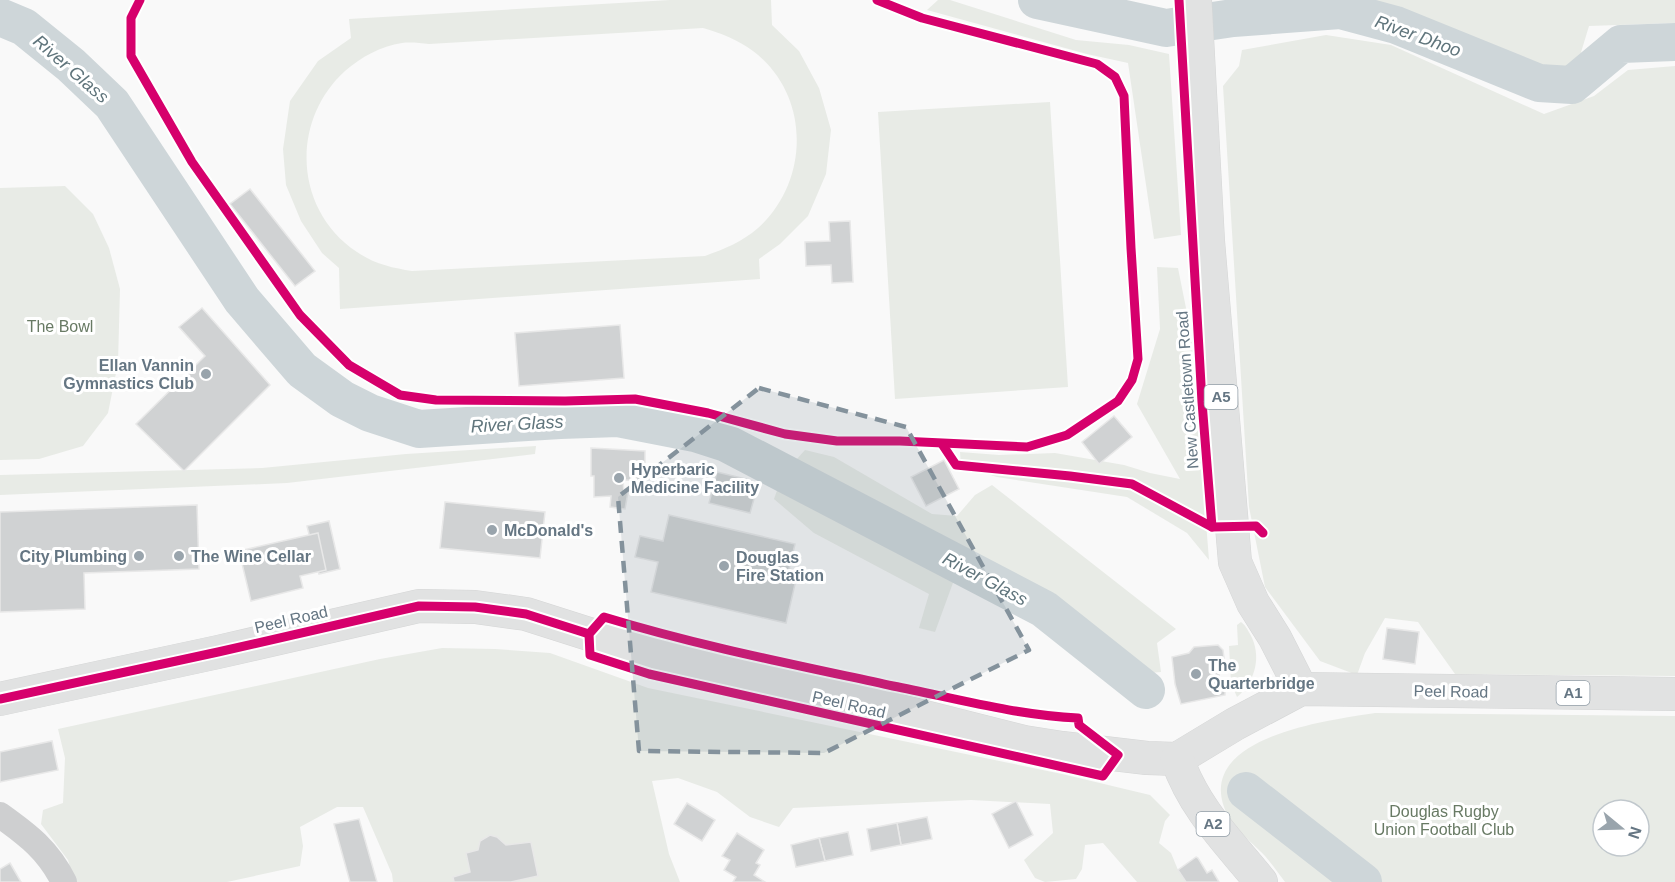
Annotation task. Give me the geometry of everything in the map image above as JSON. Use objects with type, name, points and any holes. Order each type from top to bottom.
[{"type":"highway","name":"New Castletown Road","points":[[1195,0],[1208,241],[1236,562],[1253,603],[1275,638],[1301,689]]},
{"type":"highway","name":"Peel Road","points":[[0,699],[419,606],[475,607],[526,614],[658,656],[881,706],[1023,742],[1138,757],[1182,755],[1301,689],[1675,694]]},
{"type":"highway","name":"A2","points":[[1182,755],[1183,777],[1201,808],[1221,836],[1261,882]]},
{"type":"street","points":[[0,815],[37,844],[54,862],[64,882]]},
{"type":"highlighted area","points":[[759,388],[906,427],[1029,650],[824,753],[639,751],[618,497]]},
{"type":"green space","points":[[670,0],[771,0],[772,25],[799,51],[819,88],[831,130],[826,174],[808,216],[780,244],[759,259],[760,279],[340,309],[339,268],[322,253],[301,221],[286,185],[283,149],[290,101],[318,61],[351,38],[349,19]],"holes":[[[703,28],[729,37],[753,51],[772,69],[786,91],[794,114],[797,138],[795,163],[787,187],[775,209],[758,228],[733,245],[705,256],[412,271],[384,265],[363,256],[336,234],[321,213],[311,189],[307,164],[308,139],[315,114],[327,91],[345,71],[372,53],[394,44],[405,43],[429,44]]]},
{"type":"green space","points":[[938,0],[950,0],[1076,40],[1129,45],[1169,54],[1181,235],[1154,239],[1128,63],[927,10]]},
{"type":"green space","points":[[1334,0],[1675,0],[1675,23],[1589,26],[1579,59],[1561,72],[1535,72],[1374,7]]},
{"type":"green space","points":[[1326,35],[1391,45],[1544,114],[1594,96],[1628,70],[1675,66],[1675,676],[1455,674],[1418,622],[1385,618],[1365,653],[1357,675],[1320,661],[1265,587],[1249,507],[1223,86],[1239,66],[1242,50]]},
{"type":"green space","points":[[1050,102],[1068,387],[895,399],[878,112]]},
{"type":"green space","name":"The Bowl","points":[[65,186],[93,214],[109,248],[120,289],[118,363],[108,413],[83,446],[39,459],[0,460],[0,188]]},
{"type":"green space","points":[[1157,267],[1178,268],[1191,333],[1209,560],[1187,533],[1127,497],[997,477],[961,466],[960,452],[999,455],[1055,453],[1124,465],[1180,479],[1137,404],[1160,329]]},
{"type":"green space","points":[[536,446],[535,454],[287,483],[0,495],[0,475],[262,468],[406,454]]},
{"type":"green space","points":[[805,450],[834,457],[932,514],[957,516],[975,495],[992,485],[1176,629],[1157,643],[1161,672],[1138,674],[1045,598],[796,460]]},
{"type":"green space","points":[[779,485],[954,580],[935,632],[919,628],[929,594],[814,533],[774,499]]},
{"type":"green space","points":[[1241,622],[1254,642],[1256,659],[1253,676],[1244,691],[1237,697],[1231,683],[1229,646],[1238,645],[1237,625]]},
{"type":"green space","points":[[442,648],[550,653],[648,688],[1062,774],[1150,795],[1170,815],[1165,821],[1159,843],[1171,853],[1186,882],[1137,882],[1103,843],[1085,845],[1082,869],[1076,879],[1045,882],[1035,878],[1024,860],[1053,833],[1050,804],[971,800],[793,808],[779,827],[750,817],[717,792],[678,778],[652,781],[669,854],[680,882],[393,882],[392,874],[363,807],[337,807],[300,827],[303,846],[300,866],[227,882],[74,882],[68,860],[41,824],[43,810],[63,803],[65,758],[58,729],[380,659]]},
{"type":"green space","name":"Douglas Rugby Union Football Club","points":[[1375,713],[1675,716],[1675,882],[1285,882],[1227,814],[1221,783],[1231,763],[1249,748],[1273,736],[1329,721]]},
{"type":"building","points":[[250,189],[315,271],[295,286],[230,204]]},
{"type":"building","points":[[850,221],[853,282],[832,283],[831,265],[806,266],[805,242],[830,241],[829,222]]},
{"type":"building","points":[[202,308],[270,385],[184,471],[136,424],[205,356],[179,327]]},
{"type":"building","points":[[620,325],[624,378],[519,386],[515,333]]},
{"type":"building","points":[[1114,416],[1132,437],[1099,464],[1082,442]]},
{"type":"building","name":"Hyperbaric Medicine Facility","points":[[591,448],[645,451],[645,481],[623,480],[624,493],[628,492],[625,509],[610,507],[611,496],[594,497]]},
{"type":"building","points":[[944,460],[959,489],[926,506],[911,477]]},
{"type":"building","points":[[717,472],[746,479],[745,485],[757,488],[750,513],[709,503]]},
{"type":"building","name":"McDonald's","points":[[445,502],[545,512],[540,558],[440,548]]},
{"type":"building","points":[[197,505],[199,569],[84,573],[85,609],[0,612],[0,512]]},
{"type":"building","name":"Douglas Fire Station","points":[[669,515],[795,544],[789,569],[798,571],[786,623],[651,592],[658,562],[635,557],[640,536],[663,541]]},
{"type":"building","points":[[329,521],[340,569],[319,574],[307,526]]},
{"type":"building","points":[[318,533],[326,570],[300,576],[303,588],[251,601],[239,551]]},
{"type":"building","points":[[1387,628],[1419,632],[1415,664],[1383,659]]},
{"type":"building","name":"The Quarterbridge","points":[[1218,645],[1223,650],[1224,658],[1218,664],[1220,684],[1225,684],[1225,695],[1181,704],[1175,684],[1172,657],[1189,653],[1194,647]]},
{"type":"building","points":[[52,741],[58,770],[0,782],[0,752]]},
{"type":"building","points":[[1016,801],[1033,835],[1009,848],[992,814]]},
{"type":"building","points":[[687,803],[715,820],[702,841],[674,824]]},
{"type":"building","points":[[927,817],[932,839],[901,845],[897,823]]},
{"type":"building","points":[[359,819],[377,882],[350,882],[334,824]]},
{"type":"building","points":[[897,823],[901,845],[871,851],[867,829]]},
{"type":"building","points":[[848,832],[853,855],[825,861],[819,838]]},
{"type":"building","points":[[737,833],[764,850],[756,863],[760,865],[754,875],[765,882],[733,882],[736,877],[724,870],[730,860],[722,856]]},
{"type":"building","points":[[490,835],[497,837],[506,845],[531,842],[538,876],[511,882],[454,882],[453,877],[470,872],[466,853],[478,850],[480,841]]},
{"type":"building","points":[[819,838],[825,861],[796,867],[791,845]]},
{"type":"building","points":[[1196,857],[1207,873],[1212,870],[1219,882],[1186,882],[1178,870]]},
{"type":"building","points":[[10,863],[21,882],[0,882],[0,869]]},
{"type":"waterway","name":"River Dhoo","points":[[1037,0],[1166,28],[1233,18],[1340,10],[1396,25],[1539,83],[1572,85],[1621,44],[1675,42]]},
{"type":"waterway","name":"River Glass","points":[[0,17],[24,27],[71,65],[112,104],[242,300],[302,370],[342,399],[370,413],[419,429],[618,418],[695,433],[726,443],[1044,609],[1146,690]]},
{"type":"waterway","name":"River Glass","points":[[1246,791],[1363,882]]},
{"type":"cycle path","points":[[140,0],[131,18],[131,56],[192,162],[300,315],[349,365],[400,395],[436,400],[635,399],[708,413],[785,434],[837,441],[900,441],[1027,447],[1067,435],[1118,401],[1132,380],[1138,359],[1124,96],[1115,77],[1097,64],[922,18],[877,0]]},
{"type":"cycle path","points":[[1179,0],[1202,402],[1212,527]]},
{"type":"cycle path","points":[[942,444],[956,465],[1132,484],[1212,527],[1256,526],[1263,533]]},
{"type":"cycle path","points":[[0,699],[419,606],[475,607],[526,614],[589,634]]},
{"type":"cycle path","points":[[604,617],[784,663],[1008,710],[1078,718],[1079,725],[1118,755],[1103,776],[649,674],[590,655],[589,634],[604,617]]},
{"type":"place","name":"Ellan Vannin Gymnastics Club","points":[[206,374]]},
{"type":"place","name":"Hyperbaric Medicine Facility","points":[[619,478]]},
{"type":"place","name":"McDonald's","points":[[492,530]]},
{"type":"place","name":"City Plumbing","points":[[139,556]]},
{"type":"place","name":"The Wine Cellar","points":[[179,556]]},
{"type":"place","name":"Douglas Fire Station","points":[[724,566]]},
{"type":"place","name":"The Quarterbridge","points":[[1196,674]]}]
